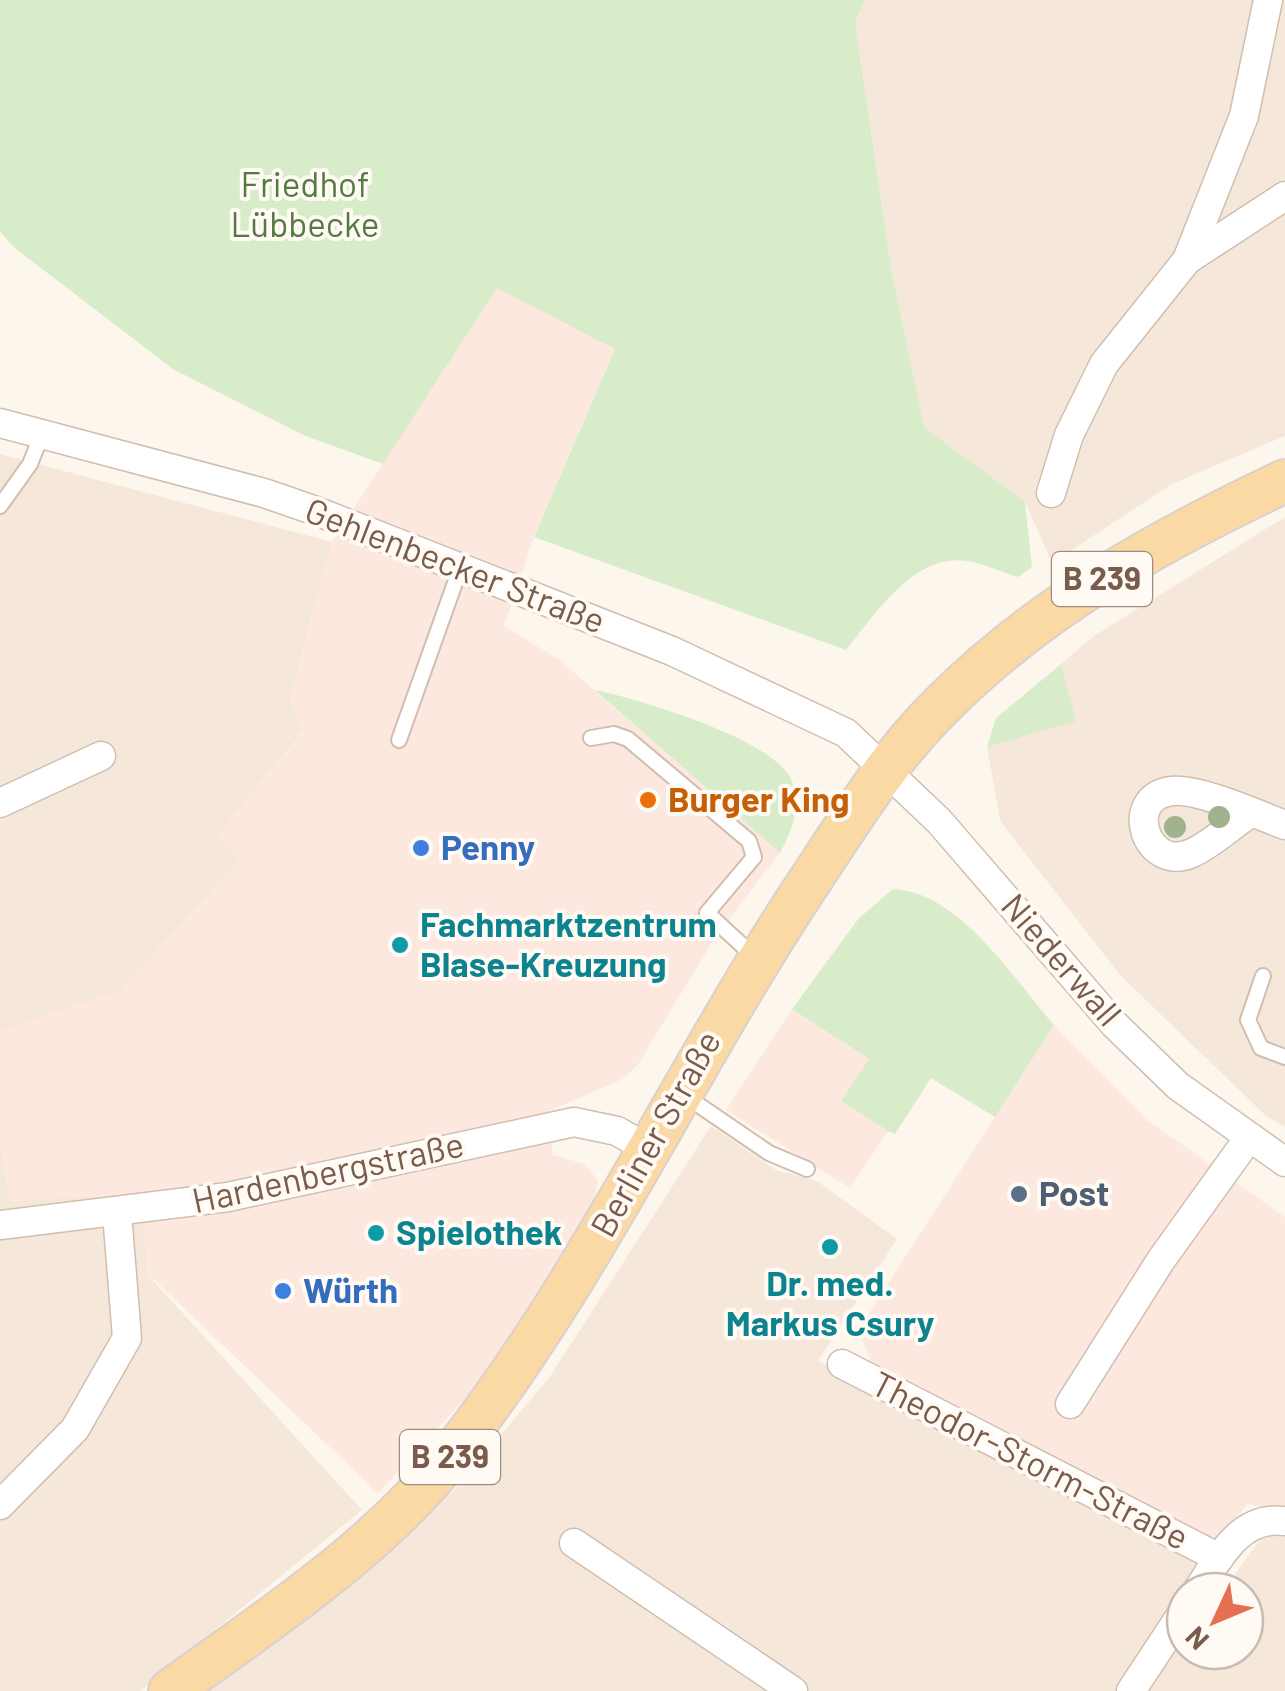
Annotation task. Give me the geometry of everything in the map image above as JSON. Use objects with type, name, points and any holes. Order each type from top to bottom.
[{"type":"main road","name":"Berliner Straße","points":[[170,1691],[330,1573],[451,1456],[548,1323],[757,958],[886,768],[974,673],[1053,610],[1181,531],[1285,481]]},
{"type":"street","points":[[1051,493],[1069,435],[1104,364],[1187,260],[1244,116],[1268,0]]},
{"type":"street","points":[[1187,260],[1285,196]]},
{"type":"street","name":"Gehlenbecker Straße","points":[[0,423],[264,493],[461,566],[672,651],[822,720],[846,733],[886,768]]},
{"type":"street","points":[[0,803],[101,756]]},
{"type":"street","name":"Niederwall","points":[[886,768],[1024,914],[1114,1024],[1178,1086],[1285,1162]]},
{"type":"street","points":[[1250,813],[1285,824]]},
{"type":"street","name":"Hardenbergstraße","points":[[0,1225],[228,1197],[574,1122],[618,1131],[650,1150]]},
{"type":"street","points":[[1070,1404],[1161,1260],[1248,1139]]},
{"type":"street","points":[[0,1505],[75,1429],[127,1338],[117,1212]]},
{"type":"street","name":"Theodor-Storm-Straße","points":[[842,1364],[1218,1558]]},
{"type":"street","points":[[1210,1571],[1244,1528],[1267,1518],[1285,1521]]},
{"type":"street","points":[[574,1543],[793,1691]]},
{"type":"street","points":[[1131,1691],[1165,1639]]},
{"type":"lane","points":[[0,506],[24,474],[42,434]]},
{"type":"lane","points":[[399,740],[461,566]]},
{"type":"lane","points":[[592,738],[614,734],[628,739],[748,841],[754,857],[707,914],[757,958]]},
{"type":"lane","points":[[1263,976],[1248,1020],[1261,1048],[1285,1057]]},
{"type":"lane","points":[[681,1093],[769,1153],[807,1169]]},
{"type":"shaded area","points":[[865,0],[1285,0],[1285,436],[1172,484],[1052,563],[1025,502],[924,427],[891,268],[855,22]]},
{"type":"shaded area","points":[[497,288],[615,348],[534,537],[504,626],[561,661],[780,853],[716,936],[637,1066],[621,1080],[549,1111],[553,1155],[584,1164],[598,1180],[593,1206],[546,1285],[471,1392],[378,1493],[148,1274],[142,1193],[10,1201],[0,1143],[0,1031],[121,990],[241,859],[217,836],[304,732],[290,699],[332,542]]},
{"type":"shaded area","points":[[0,454],[332,542],[290,699],[304,731],[217,836],[241,859],[121,990],[0,1031]]},
{"type":"shaded area","points":[[1285,517],[1285,1127],[1266,1116],[1120,975],[1000,821],[987,747],[1075,721],[1061,664],[1094,636]]},
{"type":"shaded area","points":[[792,1009],[869,1059],[841,1101],[888,1131],[850,1188],[726,1110]]},
{"type":"shaded area","points":[[1054,1025],[1147,1120],[1285,1217],[1285,1511],[1247,1504],[1217,1544],[872,1365],[859,1329]]},
{"type":"shaded area","points":[[711,1126],[776,1170],[817,1181],[897,1239],[818,1361],[1211,1571],[1165,1571],[1165,1671],[1265,1671],[1265,1571],[1237,1571],[1266,1532],[1285,1535],[1285,1691],[206,1691],[453,1491],[549,1378]]},
{"type":"shaded area","points":[[0,1143],[10,1201],[142,1193],[148,1275],[362,1510],[140,1691],[0,1691]]},
{"type":"green space","name":"Friedhof Lübbecke","points":[[0,0],[865,0],[855,22],[891,268],[924,427],[1025,502],[1032,567],[1018,577],[966,561],[947,561],[929,567],[897,590],[846,650],[534,537],[615,349],[497,288],[383,464],[303,435],[173,369],[16,249],[0,232]]},
{"type":"green space","points":[[1061,664],[1076,721],[987,747],[996,718]]},
{"type":"green space","points":[[595,690],[702,722],[758,749],[779,764],[791,779],[796,798],[792,826],[780,853]]},
{"type":"green space","points":[[893,889],[917,894],[962,921],[983,940],[1054,1025],[995,1117],[931,1078],[895,1134],[888,1131],[841,1101],[869,1059],[792,1009],[859,918]]},
{"type":"place","name":"Burger King","points":[[648,800]]},
{"type":"place","name":"Penny","points":[[421,848]]},
{"type":"place","name":"Fachmarktzentrum Blase-Kreuzung","points":[[400,945]]},
{"type":"place","name":"Post","points":[[1019,1194]]},
{"type":"place","name":"Spielothek","points":[[376,1233]]},
{"type":"place","name":"Dr. med. Markus Csury","points":[[830,1247]]},
{"type":"place","name":"Würth","points":[[283,1291]]}]
